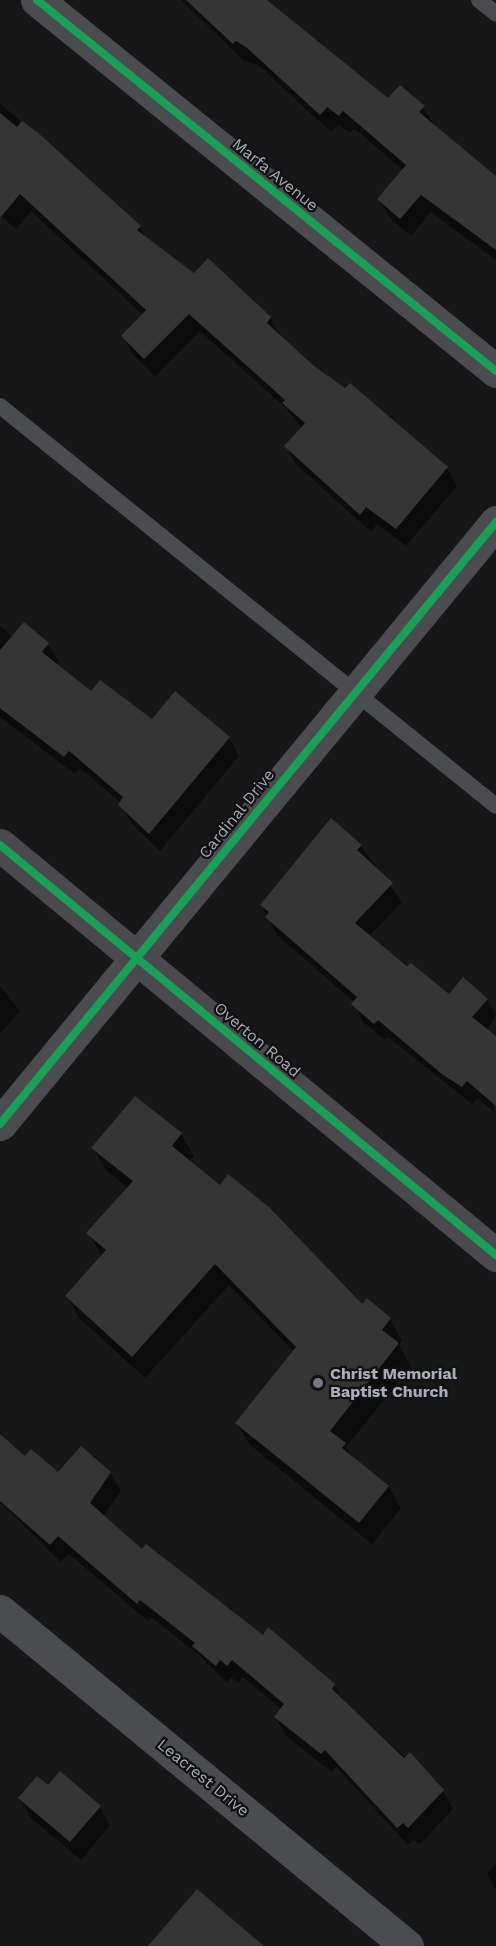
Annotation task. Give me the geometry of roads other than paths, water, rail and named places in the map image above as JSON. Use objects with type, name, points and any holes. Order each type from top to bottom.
[{"type":"street","name":"Marfa Avenue","points":[[37,0],[496,371]]},
{"type":"street","name":"Cardinal Drive","points":[[0,1124],[496,522]]},
{"type":"street","name":"Overton Road","points":[[0,845],[496,1255]]},
{"type":"street","name":"Leacrest Drive","points":[[0,1611],[407,1946]]},
{"type":"lane","points":[[479,0],[496,14]]},
{"type":"lane","points":[[0,406],[496,806]]},
{"type":"place","name":"Christ Memorial Baptist Church","points":[[318,1383]]}]
